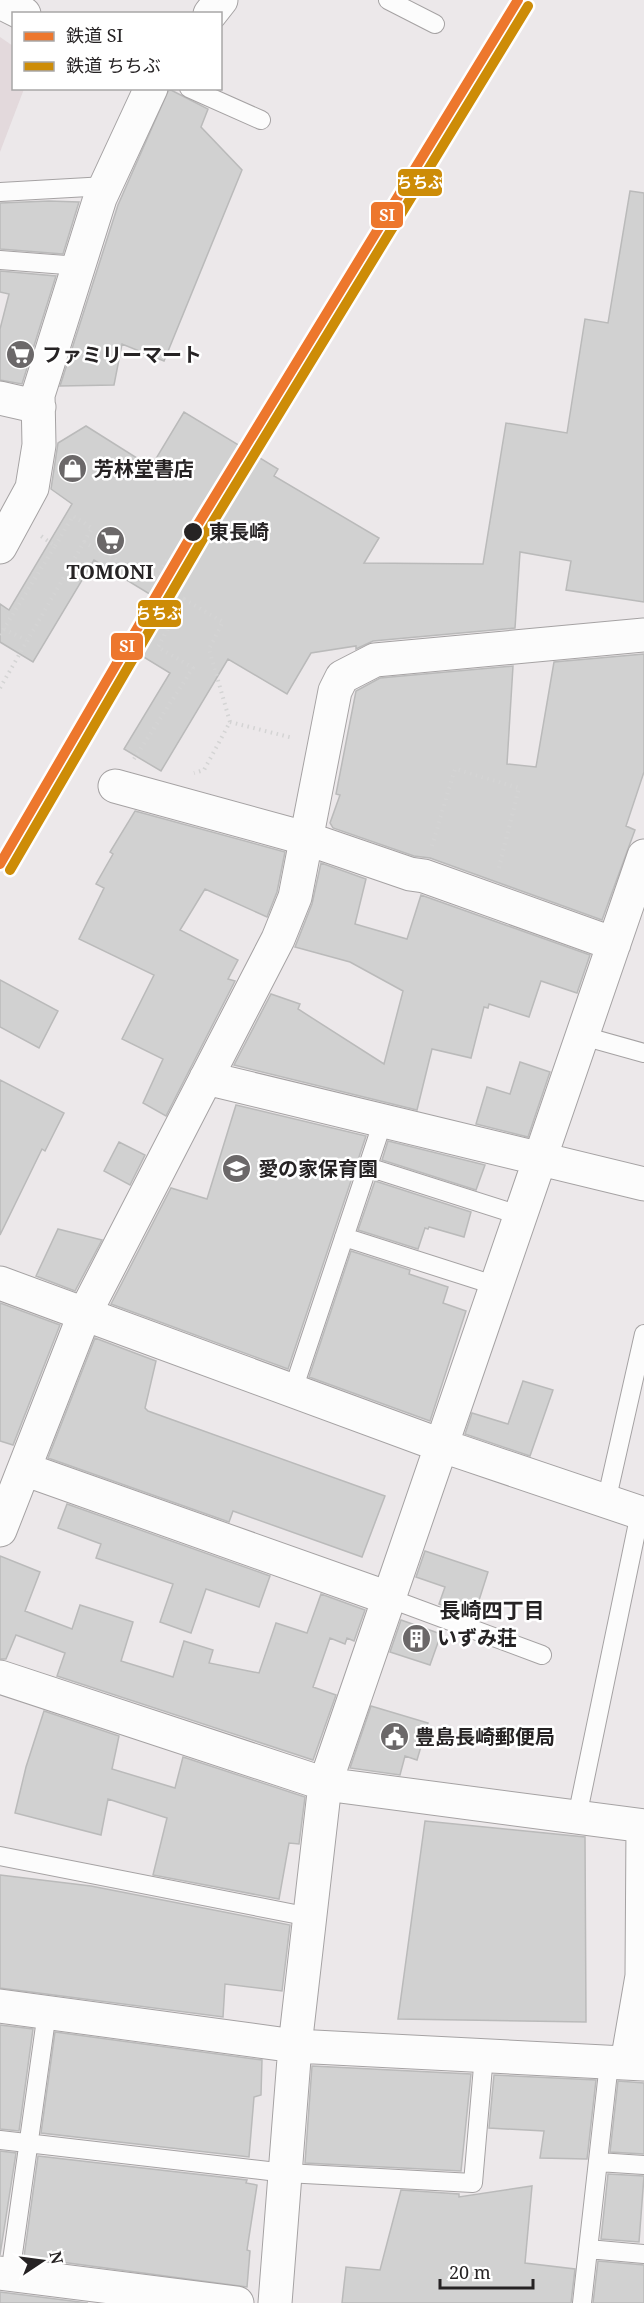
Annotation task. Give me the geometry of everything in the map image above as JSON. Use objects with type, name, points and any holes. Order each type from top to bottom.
[{"type":"street","points":[[212,12],[221,0]]},
{"type":"street","points":[[0,3],[20,12]]},
{"type":"street","points":[[0,547],[32,488],[39,445],[39,395],[79,266],[106,186],[150,90]]},
{"type":"street","points":[[0,398],[39,407]]},
{"type":"street","points":[[0,1530],[85,1313],[278,939],[295,897],[335,691],[342,677],[375,660],[644,635]]},
{"type":"street","points":[[115,786],[308,839],[410,874],[424,876],[614,944]]},
{"type":"street","points":[[275,2303],[296,2046],[325,1784],[391,1599],[642,866]]},
{"type":"street","points":[[206,1078],[644,1184]]},
{"type":"street","points":[[0,1283],[443,1446],[642,1514]]},
{"type":"street","points":[[24,1469],[391,1599]]},
{"type":"street","points":[[0,1677],[325,1784],[643,1826],[642,1976],[627,2063],[296,2046],[0,2006]]},
{"type":"street","points":[[5,2274],[237,2303]]},
{"type":"lane","points":[[388,0],[435,24]]},
{"type":"lane","points":[[194,90],[261,120]]},
{"type":"lane","points":[[0,192],[106,186]]},
{"type":"lane","points":[[0,260],[79,266]]},
{"type":"lane","points":[[583,1036],[644,1053]]},
{"type":"lane","points":[[293,1390],[383,1121]]},
{"type":"lane","points":[[368,1167],[522,1216]]},
{"type":"lane","points":[[344,1237],[497,1286]]},
{"type":"lane","points":[[606,1502],[644,1334]]},
{"type":"lane","points":[[577,1817],[642,1514]]},
{"type":"lane","points":[[391,1599],[542,1655]]},
{"type":"lane","points":[[0,1856],[310,1917]]},
{"type":"lane","points":[[5,2274],[47,2012]]},
{"type":"lane","points":[[0,2140],[286,2173],[473,2183],[484,2055]]},
{"type":"lane","points":[[582,2303],[598,2162],[627,2063]]},
{"type":"lane","points":[[598,2162],[644,2165]]},
{"type":"lane","points":[[588,2249],[644,2254]]},
{"type":"path","points":[[0,688],[92,528],[73,516],[55,546]]},
{"type":"path","points":[[84,542],[223,622],[209,650],[230,722],[204,770],[183,776]]},
{"type":"path","points":[[154,582],[168,558]]},
{"type":"path","points":[[141,750],[193,668],[158,647],[184,599]]},
{"type":"path","points":[[4,629],[26,640]]},
{"type":"path","points":[[230,722],[325,746]]},
{"type":"path","points":[[424,876],[455,769],[519,788],[491,899]]},
{"type":"shaded area","points":[[0,37],[12,45],[12,90],[24,90],[0,152]]},
{"type":"building","points":[[169,90],[208,109],[201,127],[242,170],[164,361],[122,344],[114,385],[60,386],[118,205]]},
{"type":"building","points":[[630,191],[644,193],[644,602],[566,590],[571,561],[520,552],[515,628],[373,641],[356,649],[356,646],[311,653],[287,694],[228,659],[161,771],[124,749],[170,673],[142,656],[171,607],[94,560],[33,662],[0,642],[0,604],[9,610],[72,504],[51,489],[58,443],[86,426],[151,467],[184,412],[278,469],[274,476],[379,538],[364,563],[483,564],[506,423],[567,433],[585,319],[608,323]]},
{"type":"building","points":[[79,202],[63,254],[0,249],[0,203]]},
{"type":"building","points":[[0,271],[56,276],[22,384],[0,380],[0,329],[9,294],[0,292]]},
{"type":"building","points":[[644,654],[644,772],[626,826],[635,830],[602,920],[430,858],[414,856],[333,828],[330,823],[340,795],[336,794],[356,691],[380,678],[513,666],[507,764],[536,767],[554,662]]},
{"type":"building","points":[[135,811],[285,852],[277,892],[267,917],[205,889],[180,930],[238,960],[228,979],[235,981],[166,1116],[143,1103],[163,1059],[122,1039],[154,975],[79,939],[104,888],[96,884],[113,854],[110,852]]},
{"type":"building","points":[[321,863],[366,879],[355,924],[407,939],[421,895],[590,955],[577,993],[541,981],[529,1017],[489,1004],[488,1008],[484,1007],[471,1058],[432,1049],[417,1110],[234,1065],[271,994],[300,1004],[298,1009],[384,1064],[403,991],[350,962],[295,947],[312,904]]},
{"type":"building","points":[[0,980],[58,1011],[39,1048],[0,1027]]},
{"type":"building","points":[[520,1062],[550,1072],[528,1137],[476,1124],[487,1087],[510,1094]]},
{"type":"building","points":[[0,1080],[64,1113],[45,1151],[42,1149],[0,1235]]},
{"type":"building","points":[[236,1105],[366,1136],[288,1369],[111,1304],[171,1188],[207,1199]]},
{"type":"building","points":[[388,1141],[485,1165],[476,1190],[382,1160]]},
{"type":"building","points":[[119,1142],[145,1155],[130,1185],[104,1171]]},
{"type":"building","points":[[375,1181],[471,1212],[464,1237],[429,1227],[425,1228],[418,1249],[358,1230]]},
{"type":"building","points":[[58,1229],[102,1240],[75,1291],[36,1276]]},
{"type":"building","points":[[351,1251],[410,1270],[409,1274],[448,1287],[443,1303],[466,1311],[430,1421],[309,1377]]},
{"type":"building","points":[[0,1303],[60,1325],[13,1445],[0,1441]]},
{"type":"building","points":[[95,1338],[156,1361],[145,1408],[148,1411],[385,1496],[362,1557],[233,1511],[229,1522],[48,1458]]},
{"type":"building","points":[[523,1381],[553,1390],[530,1456],[465,1434],[472,1413],[508,1424]]},
{"type":"building","points":[[67,1504],[270,1576],[259,1607],[206,1589],[191,1633],[160,1622],[173,1584],[96,1558],[101,1544],[58,1528]]},
{"type":"building","points":[[425,1551],[488,1572],[474,1616],[439,1604],[445,1587],[416,1577]]},
{"type":"building","points":[[0,1556],[40,1572],[25,1611],[72,1629],[80,1605],[133,1622],[121,1661],[173,1677],[184,1641],[213,1650],[209,1663],[259,1673],[276,1623],[307,1633],[321,1594],[365,1610],[354,1641],[347,1638],[345,1644],[330,1638],[313,1687],[336,1695],[313,1760],[57,1676],[65,1653],[16,1635],[6,1659],[0,1659]]},
{"type":"building","name":"いずみ荘","points":[[401,1620],[441,1634],[430,1665],[390,1652]]},
{"type":"building","points":[[371,1706],[428,1723],[417,1760],[405,1756],[400,1775],[350,1768]]},
{"type":"building","points":[[44,1711],[119,1736],[112,1769],[175,1788],[183,1757],[305,1797],[299,1844],[289,1843],[279,1899],[153,1875],[167,1818],[108,1799],[101,1835],[15,1813],[26,1767]]},
{"type":"building","points":[[425,1821],[585,1837],[586,2022],[398,2019]]},
{"type":"building","points":[[0,1875],[91,1886],[290,1925],[282,1991],[225,1984],[223,2017],[0,1988]]},
{"type":"building","points":[[0,2025],[33,2029],[19,2131],[0,2129]]},
{"type":"building","points":[[55,2032],[262,2060],[261,2095],[254,2097],[249,2157],[41,2133]]},
{"type":"building","points":[[312,2066],[471,2074],[461,2171],[305,2163]]},
{"type":"building","points":[[494,2075],[596,2080],[587,2159],[540,2158],[544,2131],[489,2128]]},
{"type":"building","points":[[618,2081],[644,2083],[644,2154],[610,2152]]},
{"type":"building","points":[[0,2151],[16,2153],[0,2255]]},
{"type":"building","points":[[38,2156],[247,2180],[246,2183],[257,2185],[247,2250],[250,2251],[247,2287],[24,2257]]},
{"type":"building","points":[[608,2174],[644,2176],[639,2242],[601,2239]]},
{"type":"building","points":[[532,2186],[525,2263],[575,2269],[571,2303],[342,2303],[346,2267],[380,2270],[401,2190],[459,2194],[459,2197]]},
{"type":"building","points":[[598,2261],[644,2265],[644,2303],[593,2303]]},
{"type":"building","points":[[0,2292],[88,2303],[0,2303]]},
{"type":"rail line","name":"SI","points":[[0,864],[198,524],[518,0]]},
{"type":"rail line","name":"ちちぶ","points":[[10,870],[208,530],[528,6]]},
{"type":"place","name":"ファミリーマート","points":[[21,355]]},
{"type":"place","name":"芳林堂書店","points":[[73,469]]},
{"type":"place","name":"東長崎","points":[[193,532]]},
{"type":"place","name":"TOMONI","points":[[110,541]]},
{"type":"place","name":"愛の家保育園","points":[[237,1169]]},
{"type":"place","name":"いずみ荘","points":[[416,1638]]},
{"type":"place","name":"豊島長崎郵便局","points":[[394,1737]]},
{"type":"district","name":"長崎四丁目","points":[[492,1611]]}]
